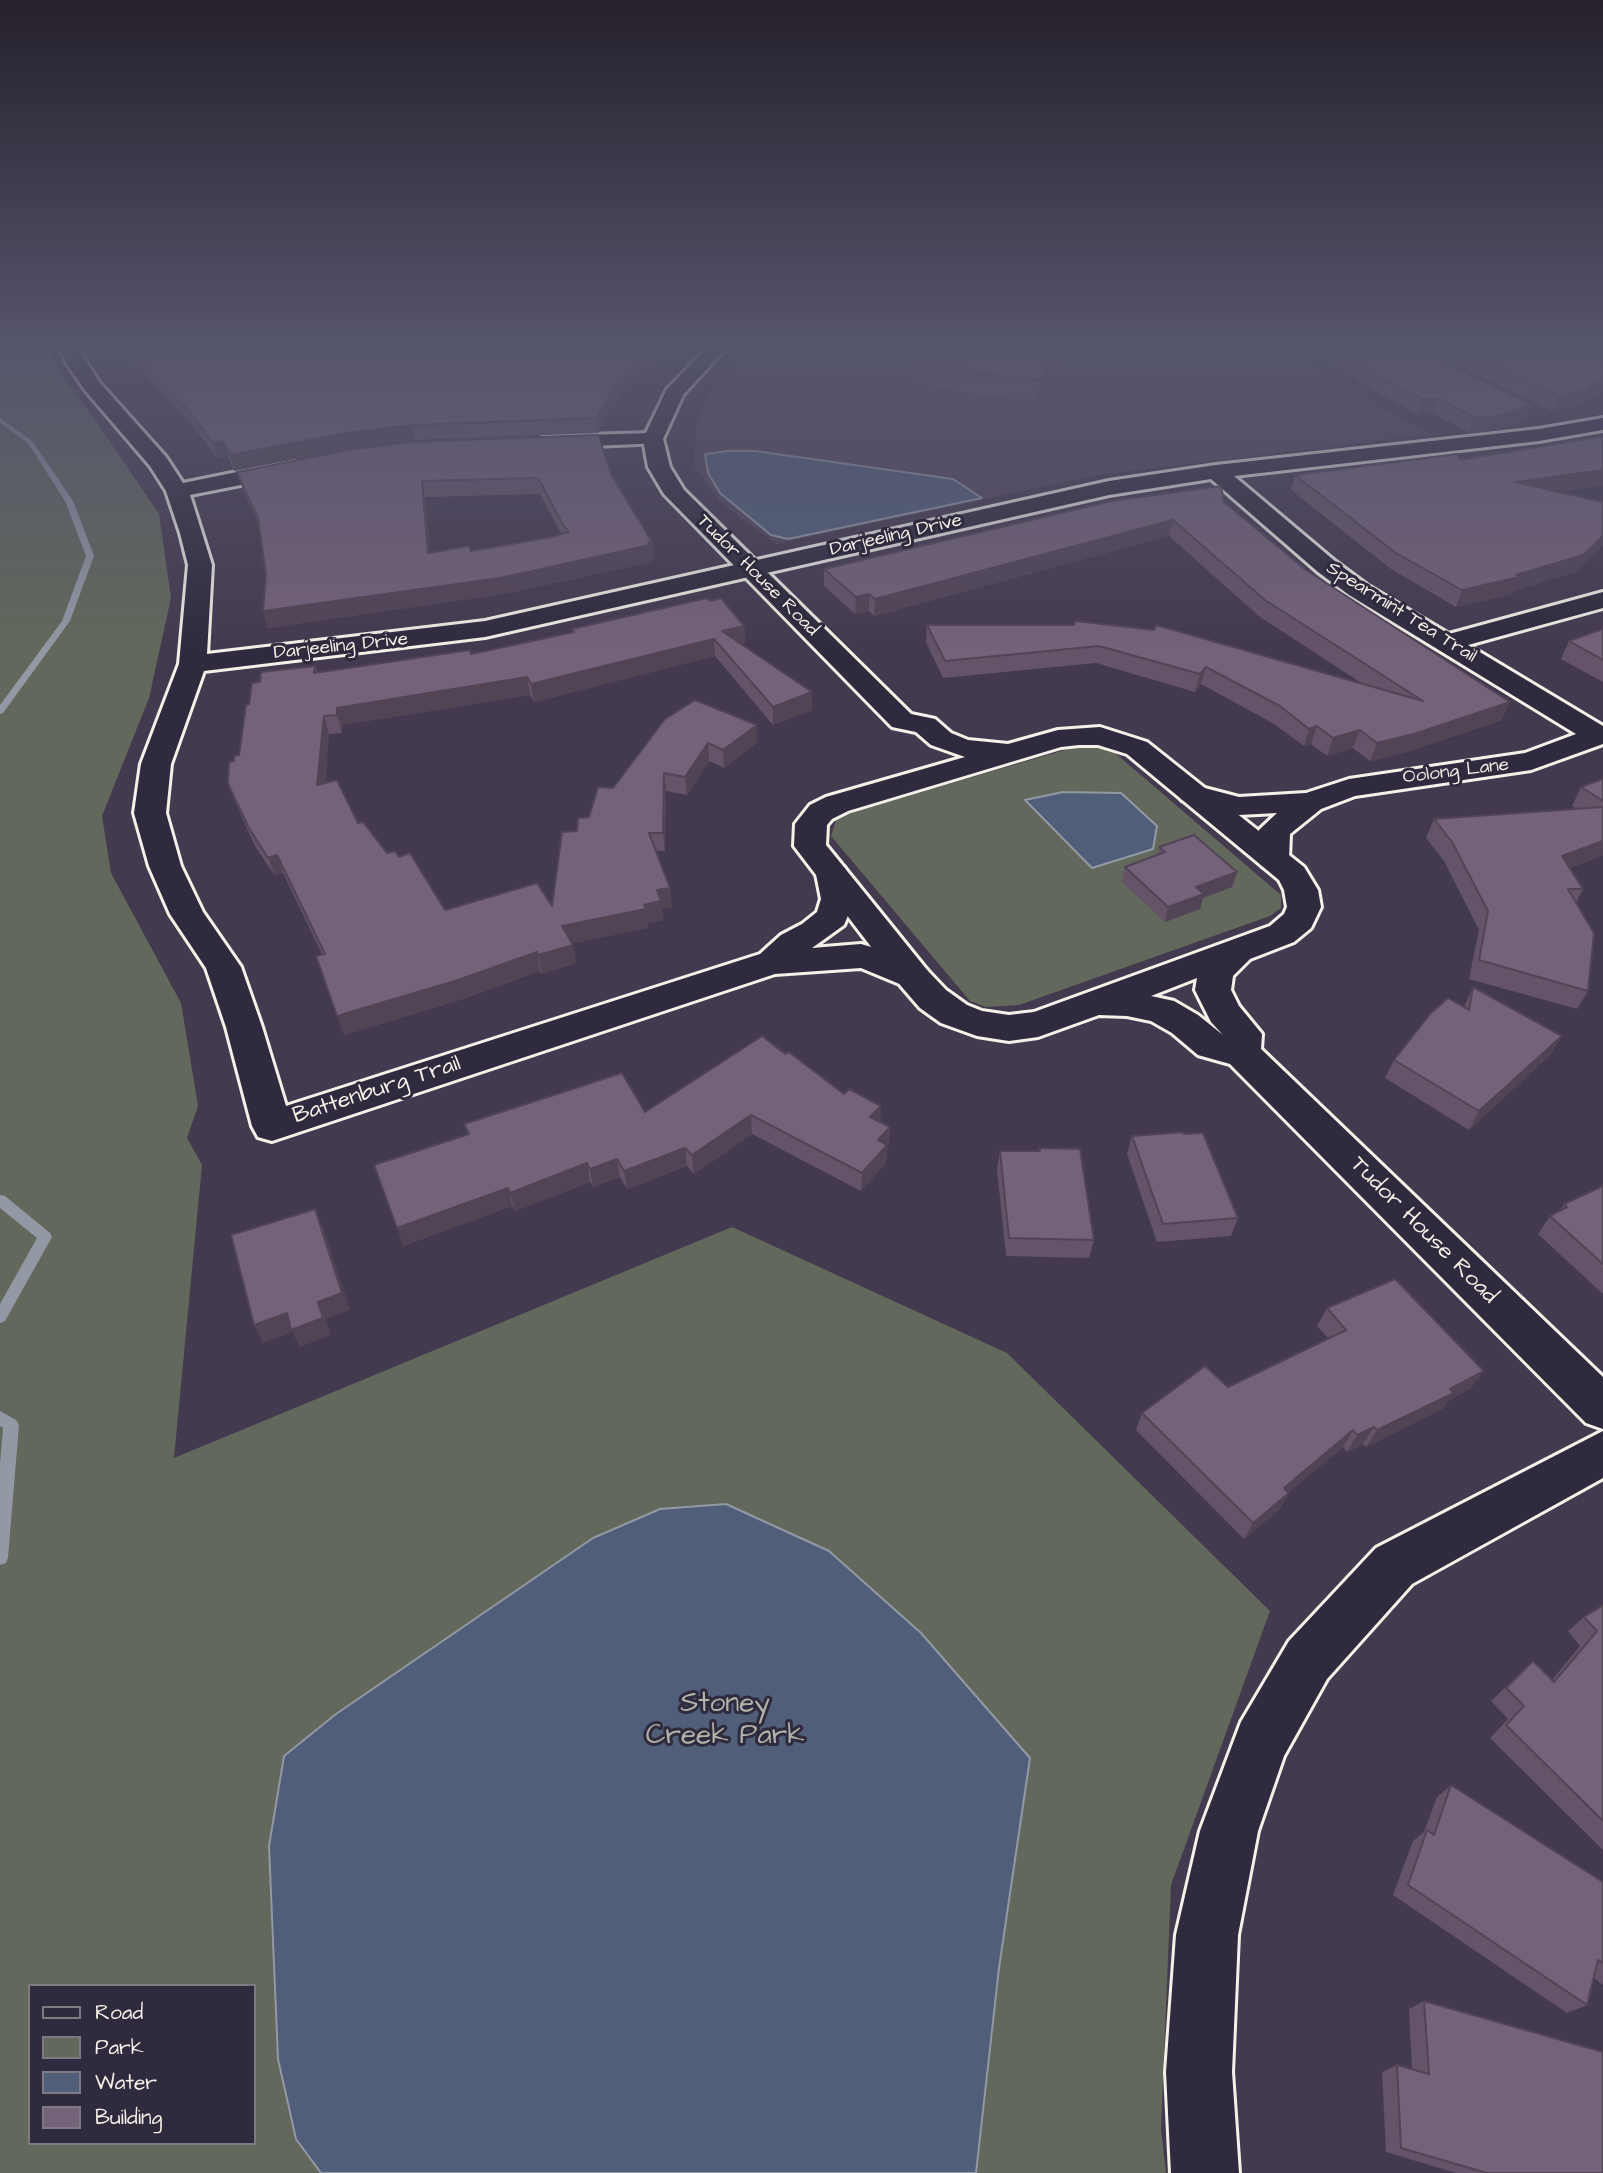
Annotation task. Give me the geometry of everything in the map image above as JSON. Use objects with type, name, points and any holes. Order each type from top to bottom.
[{"type":"street","name":"Battenburg Trail","points":[[147,449],[177,491],[200,565],[193,664],[156,764],[150,813],[164,866],[187,914],[223,967],[244,1027],[272,1126],[772,962],[861,956],[887,963],[914,978]]},
{"type":"street","name":"Tudor House Road","points":[[655,449],[659,467],[675,494],[751,570],[907,742],[925,725],[941,739],[963,748],[989,751],[1023,750]]},
{"type":"street","name":"Darjeeling Drive","points":[[193,664],[485,629],[1109,488],[1216,472],[1411,449]]},
{"type":"street","points":[[177,491],[317,463]]},
{"type":"street","name":"Spearmint Tea Trail","points":[[1216,472],[1327,567],[1358,590],[1599,736]]},
{"type":"street","points":[[1446,643],[1603,600]]},
{"type":"street","name":"Tudor House Road","points":[[1100,736],[1137,748],[1292,874],[1301,890],[1304,906],[1299,920],[1282,934],[1038,1024],[1009,1028],[977,1023],[954,1014],[933,999],[914,978],[810,846],[811,824],[821,812],[837,804],[1023,750],[1058,739],[1100,736]]},
{"type":"street","name":"Oolong Lane","points":[[1193,794],[1240,806],[1310,802],[1361,786],[1499,768],[1531,761],[1599,736]]},
{"type":"street","points":[[886,789],[904,775],[907,742]]},
{"type":"street","name":"Oolong Lane","points":[[1273,859],[1275,830],[1310,802]]},
{"type":"street","name":"Battenburg Trail","points":[[772,962],[793,943],[814,932],[832,917],[838,899],[832,874]]},
{"type":"street","name":"Tudor House Road","points":[[1237,951],[1216,972],[1213,990],[1224,1013],[1243,1034],[1242,1053]]},
{"type":"street","name":"Tudor House Road","points":[[1091,1004],[1127,1004],[1161,1010],[1185,1024],[1211,1046],[1242,1053],[1603,1408]]},
{"type":"street","points":[[1205,2173],[1199,2072],[1207,1935],[1229,1831],[1261,1742],[1308,1660],[1394,1566],[1603,1453]]},
{"type":"shaded area","points":[[695,449],[1306,449],[1097,475],[776,544],[720,502],[694,466]]},
{"type":"green space","name":"Stoney Creek Park","points":[[0,449],[115,449],[159,514],[171,598],[149,698],[102,816],[111,873],[181,1003],[198,1106],[187,1138],[202,1165],[174,1458],[732,1227],[1007,1353],[1270,1611],[1171,1885],[1161,2129],[1166,2173],[0,2173]]},
{"type":"green space","points":[[1075,747],[1099,748],[1115,753],[1281,895],[1281,908],[1270,916],[1019,1005],[986,1007],[970,1001],[831,836],[836,820],[853,812]]},
{"type":"water","points":[[755,451],[953,479],[982,498],[788,539],[771,535],[720,493],[708,473],[705,454]]},
{"type":"water","points":[[1063,792],[1121,793],[1157,826],[1153,849],[1092,868],[1025,800]]},
{"type":"water","points":[[726,1504],[829,1551],[921,1633],[1030,1758],[999,1968],[976,2173],[321,2173],[296,2139],[278,2059],[269,1846],[284,1756],[336,1714],[593,1538],[660,1509]]},
{"type":"building","points":[[227,449],[260,449],[230,455]]},
{"type":"building","points":[[352,449],[603,449],[612,476],[652,542],[648,542],[650,545],[500,578],[263,611],[266,575],[258,518],[237,472]],"holes":[[[538,478],[569,532],[471,551],[469,546],[428,553],[422,481]]]},
{"type":"building","points":[[1523,449],[1603,449],[1603,470],[1515,482],[1603,502],[1603,536],[1583,555],[1516,575],[1519,577],[1462,590],[1396,553],[1295,475],[1458,454],[1460,460]]},
{"type":"building","points":[[1221,486],[1224,502],[1306,570],[1510,702],[1414,734],[1377,743],[1360,730],[1333,738],[1317,726],[1309,729],[1280,706],[1206,667],[1200,674],[1099,646],[945,661],[927,625],[1074,625],[1075,621],[1154,630],[1156,625],[1423,701],[1265,600],[1173,520],[875,599],[869,594],[856,597],[824,569],[1112,501]]},
{"type":"building","points":[[707,598],[710,601],[721,598],[744,626],[722,631],[812,692],[773,707],[714,639],[531,684],[527,677],[337,708],[337,715],[324,716],[317,785],[337,780],[358,823],[363,822],[387,853],[395,851],[399,857],[410,853],[445,910],[537,883],[552,906],[562,832],[577,831],[578,818],[589,817],[598,787],[613,788],[665,719],[695,700],[757,725],[723,750],[708,743],[685,777],[664,773],[663,833],[649,833],[670,888],[657,890],[661,901],[644,905],[646,909],[562,926],[573,945],[538,955],[537,952],[458,980],[337,1016],[316,956],[325,954],[277,855],[268,858],[249,828],[228,784],[229,762],[239,755],[252,683],[260,682],[261,672],[315,666],[314,673],[470,650],[471,654],[574,632],[572,629]]},
{"type":"building","points":[[1603,629],[1603,660],[1569,641]]},
{"type":"building","points":[[1603,779],[1603,801],[1581,787]]},
{"type":"building","points":[[1603,807],[1603,841],[1562,856],[1583,889],[1568,889],[1594,933],[1588,991],[1479,960],[1488,911],[1452,842],[1434,819]]},
{"type":"building","points":[[1194,835],[1237,872],[1196,887],[1204,894],[1168,907],[1125,867],[1165,852],[1159,847]]},
{"type":"building","points":[[1473,987],[1562,1036],[1479,1111],[1394,1060],[1430,1014],[1448,998],[1469,1010]]},
{"type":"building","points":[[762,1036],[785,1054],[789,1052],[844,1094],[849,1089],[881,1106],[870,1117],[890,1127],[878,1140],[887,1145],[862,1173],[751,1115],[692,1155],[685,1148],[624,1171],[617,1159],[590,1169],[587,1163],[510,1193],[508,1188],[397,1228],[374,1165],[469,1134],[464,1124],[622,1073],[645,1112]]},
{"type":"building","points":[[1203,1133],[1238,1218],[1163,1224],[1132,1136]]},
{"type":"building","points":[[1039,1148],[1080,1149],[1094,1240],[1009,1238],[1000,1151],[1040,1151]]},
{"type":"building","points":[[1603,1186],[1603,1264],[1550,1216],[1567,1207],[1564,1204]]},
{"type":"building","points":[[315,1209],[342,1293],[318,1302],[323,1318],[291,1330],[287,1313],[254,1325],[231,1235]]},
{"type":"building","points":[[1395,1279],[1484,1371],[1450,1389],[1454,1393],[1377,1430],[1374,1427],[1357,1435],[1353,1430],[1284,1488],[1289,1493],[1253,1523],[1142,1413],[1205,1366],[1228,1387],[1346,1330],[1327,1308]]},
{"type":"building","points":[[1603,1605],[1603,1821],[1506,1725],[1524,1706],[1506,1688],[1533,1661],[1554,1682],[1597,1631],[1584,1617]]},
{"type":"building","points":[[1451,1785],[1603,1882],[1603,1963],[1598,1960],[1587,2005],[1408,1885],[1427,1830],[1434,1835]]},
{"type":"building","points":[[1424,2001],[1603,2052],[1603,2173],[1487,2173],[1401,2148],[1397,2065],[1429,2074]]},
{"type":"waterway","points":[[0,711],[66,621],[90,556],[69,501],[35,449]]},
{"type":"waterway","points":[[0,1200],[45,1237],[0,1317]]},
{"type":"waterway","points":[[0,1418],[11,1425],[0,1557]]}]
